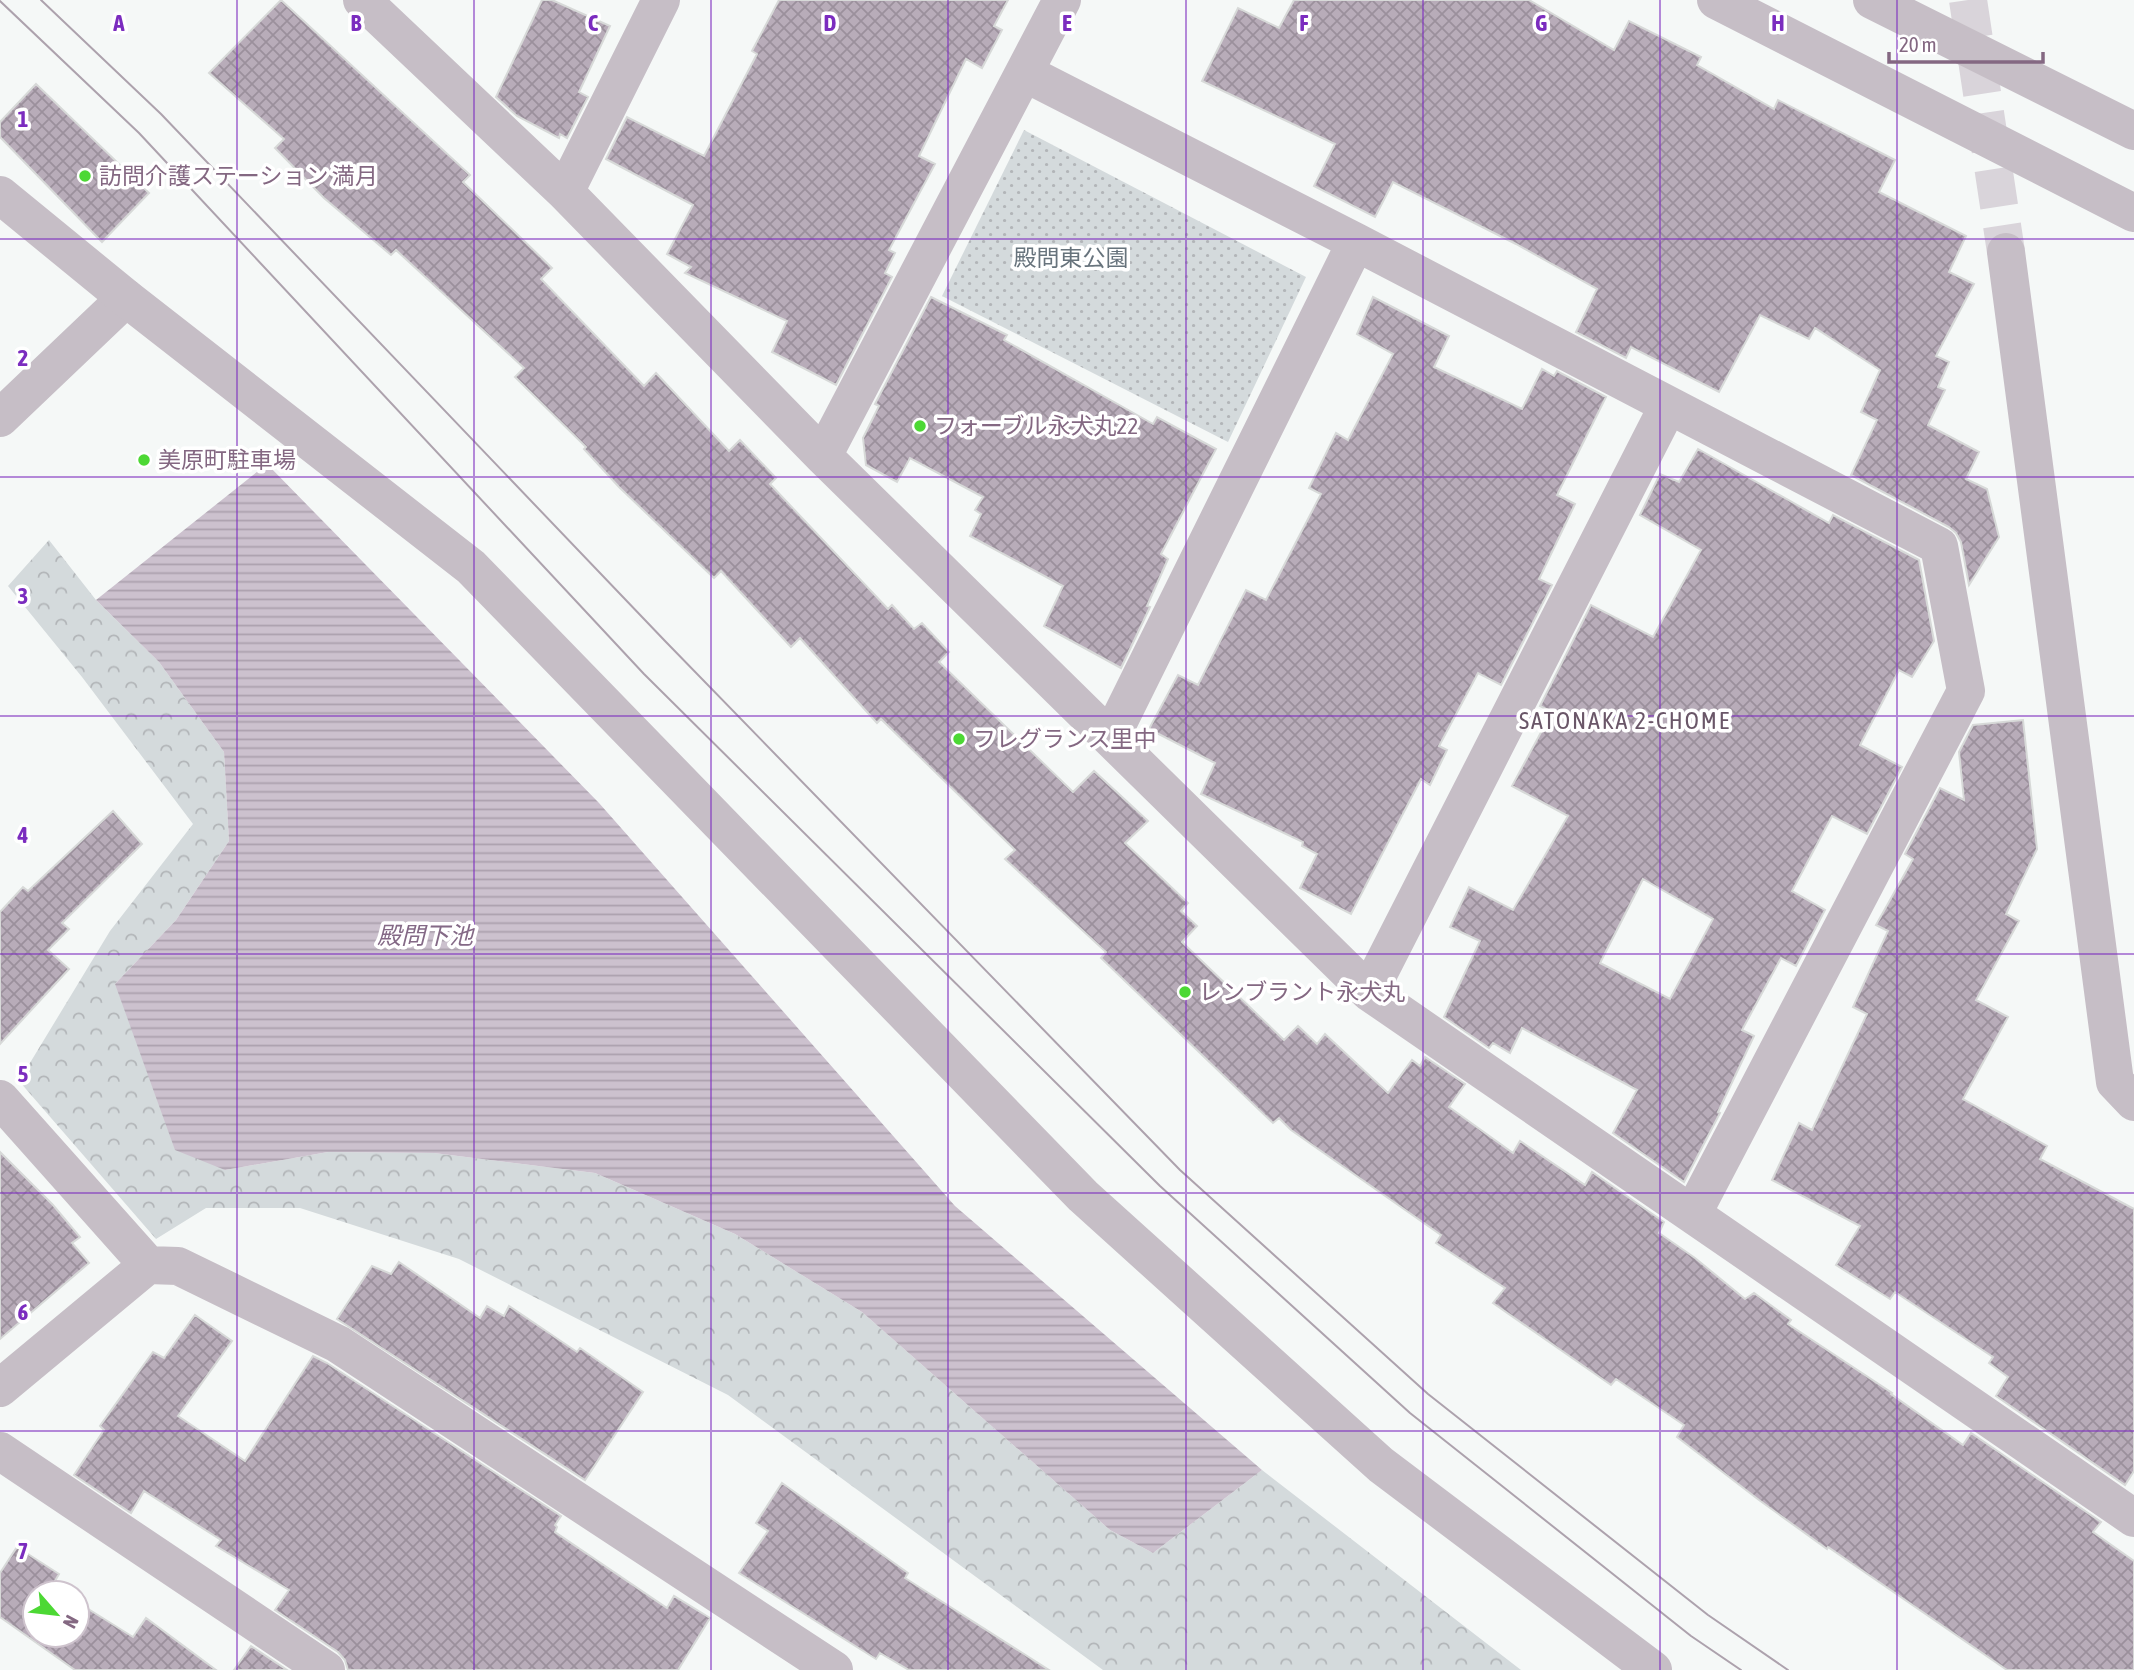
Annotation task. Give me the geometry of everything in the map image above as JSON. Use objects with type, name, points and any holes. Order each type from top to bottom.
[{"type":"street","points":[[362,0],[565,192],[823,456],[1369,992],[2134,1518]]},
{"type":"street","points":[[565,192],[661,0]]},
{"type":"street","points":[[823,456],[1062,0]]},
{"type":"street","points":[[1716,0],[2134,213]]},
{"type":"street","points":[[1872,0],[2134,131]]},
{"type":"street","points":[[1025,73],[1939,546],[1966,691],[1693,1213]]},
{"type":"street","points":[[0,195],[126,299],[471,566],[723,829],[1083,1196],[1381,1465],[1653,1670]]},
{"type":"street","points":[[1111,737],[1356,242]]},
{"type":"street","points":[[2006,252],[2115,1082],[2134,1102]]},
{"type":"street","points":[[0,418],[126,299]]},
{"type":"street","points":[[1369,992],[1668,406]]},
{"type":"street","points":[[0,1098],[148,1265]]},
{"type":"street","points":[[0,1388],[148,1265],[178,1266],[338,1344],[834,1670]]},
{"type":"street","points":[[0,1451],[326,1670]]},
{"type":"green space","name":"殿問東公園","points":[[1024,130],[1306,277],[1228,442],[942,296]]},
{"type":"green space","points":[[49,540],[96,600],[159,662],[224,752],[229,841],[176,920],[115,984],[225,1170],[328,1152],[434,1153],[595,1173],[735,1234],[862,1312],[1110,1530],[1153,1553],[1262,1470],[1521,1670],[1103,1670],[728,1395],[459,1259],[300,1208],[206,1208],[156,1239],[19,1081],[110,931],[193,824],[82,677],[8,586]]},
{"type":"water","name":"殿問下池","points":[[267,464],[599,803],[955,1206],[1262,1470],[1153,1553],[1110,1530],[862,1312],[735,1234],[595,1173],[434,1153],[328,1152],[225,1170],[175,1150],[115,984],[176,920],[229,841],[224,752],[159,662],[96,600]]},
{"type":"building","points":[[281,0],[470,175],[463,182],[552,268],[541,279],[644,386],[656,373],[729,451],[740,440],[776,478],[770,484],[888,609],[892,605],[914,629],[922,623],[949,652],[939,662],[1073,792],[1094,771],[1148,821],[1125,843],[1188,903],[1181,911],[1197,926],[1182,942],[1284,1040],[1298,1026],[1317,1044],[1325,1034],[1388,1093],[1412,1060],[1420,1066],[1425,1057],[1465,1084],[1449,1107],[1513,1153],[1520,1141],[1585,1185],[1592,1172],[1664,1222],[1659,1233],[1745,1299],[1754,1293],[1791,1320],[1788,1324],[1892,1393],[1963,1445],[1971,1433],[2101,1522],[2093,1532],[2134,1561],[2134,1670],[2007,1670],[1759,1500],[1677,1437],[1684,1425],[1616,1379],[1611,1385],[1493,1303],[1505,1288],[1436,1243],[1441,1235],[1291,1130],[1279,1118],[1273,1123],[1101,958],[1106,952],[1005,859],[1015,850],[881,719],[877,723],[800,638],[791,647],[721,571],[714,578],[619,487],[584,449],[586,447],[515,377],[524,368],[396,250],[391,255],[324,198],[275,148],[284,139],[209,73]]},
{"type":"building","points":[[542,0],[552,0],[610,26],[579,92],[588,97],[567,138],[560,134],[559,138],[517,116],[496,97]]},
{"type":"building","points":[[779,0],[1008,0],[994,26],[1002,30],[982,68],[966,59],[919,156],[935,164],[889,250],[895,253],[885,273],[892,277],[836,385],[772,352],[787,321],[685,273],[691,267],[667,254],[693,205],[606,159],[627,117],[704,156],[757,54],[752,51]]},
{"type":"building","points":[[1294,0],[1529,0],[1614,50],[1629,21],[1701,57],[1697,65],[1774,109],[1778,100],[1895,160],[1879,192],[1966,236],[1949,272],[1974,284],[1936,356],[1949,362],[1938,387],[1945,390],[1928,425],[1979,452],[1966,479],[1987,489],[1999,537],[1969,585],[1961,542],[1956,533],[1851,475],[1877,420],[1861,412],[1880,370],[1815,328],[1809,339],[1760,315],[1719,392],[1631,347],[1626,358],[1576,332],[1597,289],[1516,244],[1393,182],[1375,217],[1314,186],[1335,144],[1202,81],[1238,8],[1279,28]]},
{"type":"building","name":"訪問介護ステーション 満月","points":[[36,84],[149,193],[102,242],[0,137],[0,122]]},
{"type":"building","points":[[931,297],[1007,335],[1004,340],[1153,424],[1157,417],[1216,449],[1161,554],[1168,559],[1147,606],[1150,607],[1121,668],[1044,626],[1063,586],[970,536],[981,514],[975,510],[983,497],[910,458],[897,482],[866,465],[863,438],[879,406],[875,404]]},
{"type":"building","points":[[1373,297],[1449,336],[1434,367],[1522,409],[1542,369],[1554,376],[1557,371],[1606,397],[1557,495],[1575,504],[1539,579],[1552,585],[1501,685],[1478,673],[1439,746],[1447,750],[1430,785],[1421,779],[1351,914],[1300,888],[1317,854],[1302,846],[1303,842],[1201,794],[1215,763],[1149,729],[1178,675],[1198,685],[1246,590],[1266,600],[1321,494],[1309,488],[1336,433],[1348,440],[1393,354],[1357,334]]},
{"type":"building","points":[[1698,449],[1829,523],[1833,515],[1919,560],[1934,641],[1912,677],[1899,670],[1860,745],[1902,767],[1867,834],[1832,816],[1792,891],[1825,910],[1796,966],[1781,958],[1742,1030],[1754,1036],[1718,1112],[1720,1113],[1684,1182],[1613,1133],[1637,1090],[1522,1028],[1510,1053],[1493,1043],[1489,1048],[1444,1017],[1480,941],[1450,927],[1469,887],[1513,910],[1568,816],[1512,786],[1552,712],[1540,706],[1591,605],[1653,637],[1701,550],[1640,515],[1660,474],[1679,482]],"holes":[[[1643,879],[1713,919],[1670,999],[1600,963]]]},
{"type":"building","points":[[2023,720],[2037,849],[2006,914],[2019,921],[1976,1000],[2008,1017],[1963,1099],[2047,1146],[2040,1159],[2134,1209],[2134,1471],[2125,1485],[1996,1396],[2008,1377],[1989,1363],[1993,1357],[1895,1292],[1890,1299],[1836,1265],[1860,1226],[1772,1180],[1799,1123],[1812,1130],[1867,1014],[1853,1007],[1888,931],[1876,925],[1913,859],[1905,854],[1940,788],[1964,800],[1959,752],[1973,725]]},
{"type":"building","points":[[113,811],[142,844],[62,923],[69,929],[48,950],[69,969],[0,1044],[0,912],[23,887],[28,891]]},
{"type":"building","points":[[0,1152],[53,1205],[80,1237],[72,1243],[89,1263],[0,1339]]},
{"type":"building","points":[[399,1262],[480,1318],[487,1306],[504,1316],[509,1306],[577,1352],[580,1348],[643,1392],[585,1480],[337,1319],[372,1266],[391,1274]]},
{"type":"building","points":[[195,1315],[232,1341],[178,1416],[245,1461],[313,1356],[327,1363],[561,1516],[555,1525],[555,1532],[667,1608],[674,1596],[710,1618],[678,1670],[348,1670],[345,1660],[338,1652],[275,1610],[289,1590],[216,1546],[221,1540],[144,1491],[131,1513],[74,1475],[104,1430],[100,1426],[153,1352],[164,1358]]},
{"type":"building","points":[[782,1483],[908,1573],[905,1578],[1049,1670],[909,1670],[880,1653],[876,1659],[739,1573],[768,1531],[756,1523]]},
{"type":"building","points":[[17,1547],[59,1574],[56,1579],[21,1579],[21,1632],[0,1617],[0,1573]]},
{"type":"building","points":[[91,1611],[133,1637],[146,1618],[216,1670],[75,1670],[45,1649],[91,1649]]},
{"type":"building","points":[[251,1646],[287,1670],[234,1670]]},
{"type":"tunnel","points":[[1968,0],[2006,252]]},
{"type":"tram line","points":[[41,0],[161,114],[666,642],[1180,1170],[1428,1394],[1708,1615],[1788,1670]]},
{"type":"tram line","points":[[0,1],[139,133],[644,674],[1160,1186],[1410,1413],[1691,1636],[1741,1670]]},
{"type":"place","name":"訪問介護ステーション 満月","points":[[85,176]]},
{"type":"place","name":"フォーブル永犬丸22","points":[[920,426]]},
{"type":"place","name":"美原町駐車場","points":[[144,460]]},
{"type":"place","name":"フレグランス里中","points":[[959,739]]},
{"type":"place","name":"レンブラント永犬丸","points":[[1185,992]]},
{"type":"district","name":"SATONAKA 2-CHOME","points":[[1625,721]]}]
